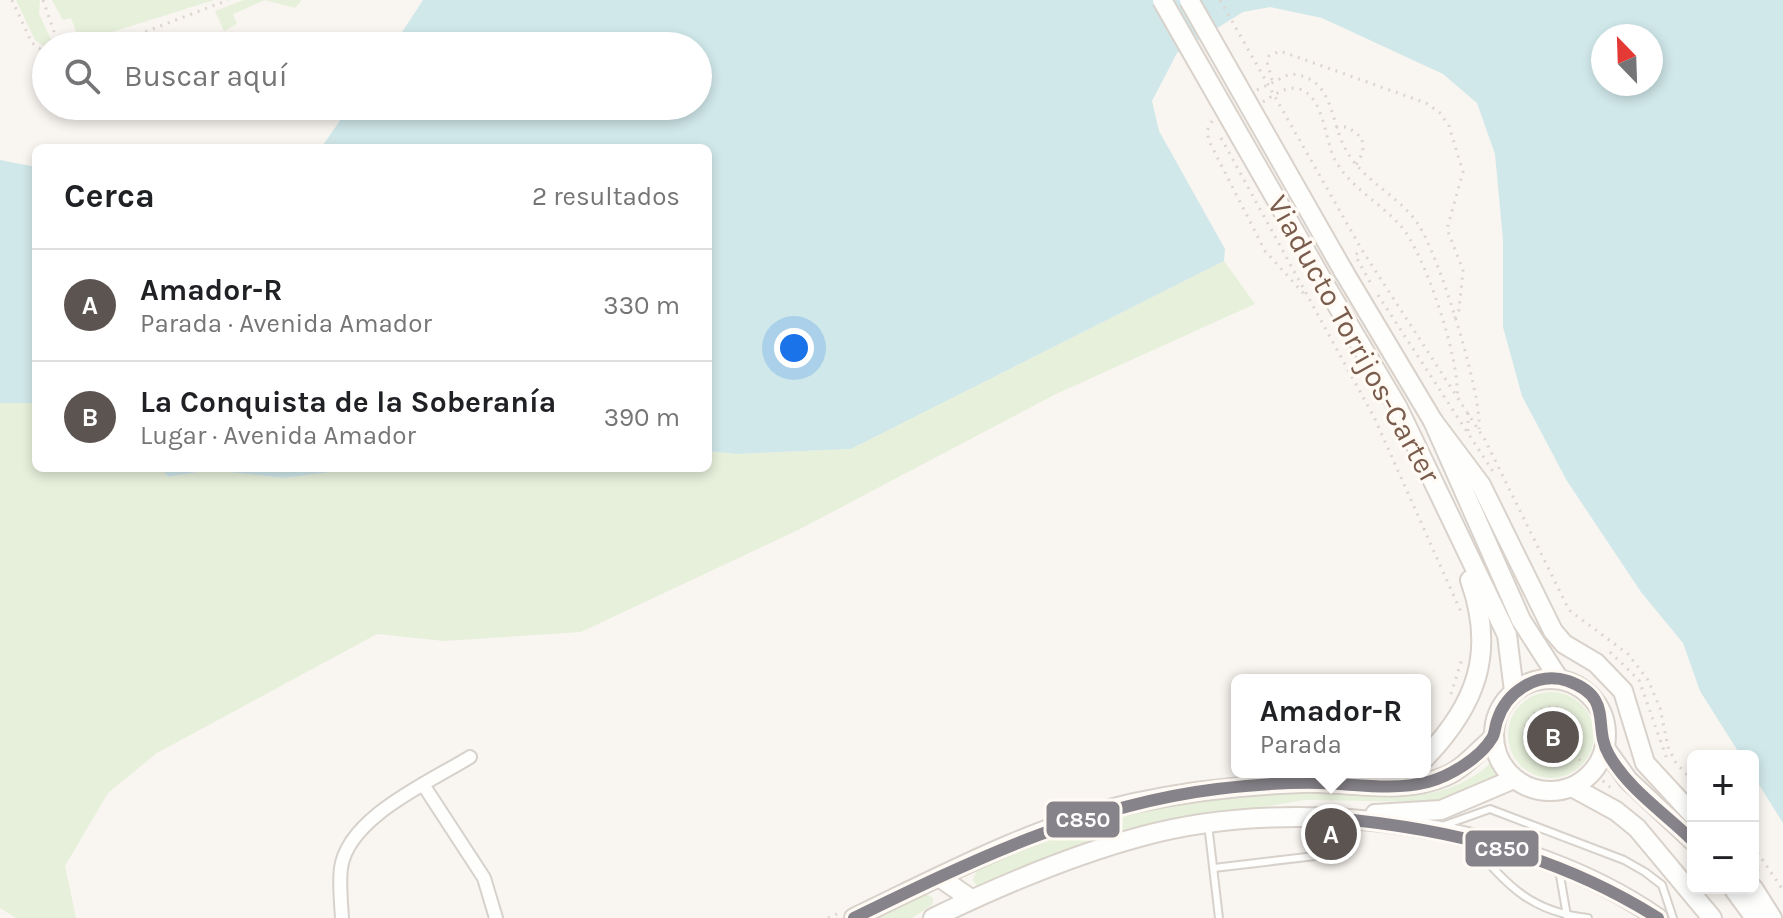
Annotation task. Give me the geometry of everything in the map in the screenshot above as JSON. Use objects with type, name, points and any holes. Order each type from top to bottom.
[{"type":"main road","name":"Viaducto Torrijos-Carter","points":[[1162,0],[1397,406],[1507,635],[1514,691]]},
{"type":"main road","name":"Viaducto Torrijos-Carter","points":[[1189,0],[1433,421],[1521,620],[1559,679]]},
{"type":"main road","points":[[1433,421],[1481,485],[1553,631],[1564,644],[1596,663],[1623,691],[1645,763],[1687,808]]},
{"type":"main road","points":[[1431,751],[1467,707],[1478,675],[1481,643],[1477,599],[1442,498]]},
{"type":"main road","points":[[1543,678],[1559,679],[1584,689],[1601,709],[1605,748],[1598,765],[1572,787],[1552,791],[1532,789],[1514,779],[1496,754],[1493,738],[1498,712],[1514,691],[1543,678]]},
{"type":"main road","points":[[854,918],[939,877],[1087,815],[1135,803],[1255,785],[1305,782],[1367,787],[1417,783],[1447,776],[1493,738]]},
{"type":"main road","points":[[1605,748],[1628,780],[1687,835]]},
{"type":"main road","points":[[1367,787],[1387,778]]},
{"type":"main road","points":[[1357,820],[1384,812],[1441,810],[1514,779]]},
{"type":"main road","points":[[1572,787],[1616,811],[1637,828],[1712,918]]},
{"type":"main road","points":[[933,918],[971,899],[1143,836],[1208,824],[1307,817],[1423,828],[1506,846],[1629,898],[1658,918]]},
{"type":"main road","points":[[939,877],[971,899]]},
{"type":"main road","points":[[1737,894],[1755,918]]},
{"type":"main road","points":[[1757,894],[1772,918]]},
{"type":"street","points":[[342,918],[341,868],[347,847],[366,822],[470,757]]},
{"type":"street","points":[[424,786],[484,878],[496,918]]},
{"type":"lane","points":[[1423,828],[1446,825],[1490,809],[1501,811],[1645,872],[1662,885],[1658,918]]},
{"type":"lane","points":[[1208,824],[1219,918]]},
{"type":"lane","points":[[1465,836],[1497,872],[1533,903],[1547,911],[1588,918]]},
{"type":"lane","points":[[1214,868],[1315,856]]},
{"type":"lane","points":[[1558,867],[1567,916]]},
{"type":"path","points":[[12,0],[32,43]]},
{"type":"path","points":[[43,0],[54,32]]},
{"type":"path","points":[[145,32],[228,0]]},
{"type":"path","points":[[1220,0],[1362,250],[1479,429],[1569,610],[1628,654],[1648,680],[1660,708],[1668,747],[1676,763],[1687,775]]},
{"type":"path","points":[[1272,81],[1267,62],[1269,56],[1280,51],[1426,103],[1440,113],[1449,126],[1463,172],[1447,229],[1463,270],[1459,310],[1454,320]]},
{"type":"path","points":[[1250,95],[1290,74],[1313,79],[1324,89],[1336,127],[1356,165],[1418,223],[1438,267],[1454,320],[1478,406],[1479,429]]},
{"type":"path","points":[[1257,105],[1292,88],[1303,90],[1313,98],[1335,161],[1351,181],[1407,234],[1441,314],[1457,373],[1457,398]]},
{"type":"path","points":[[1218,115],[1207,131],[1226,176],[1265,251],[1308,298],[1374,417],[1462,615]]},
{"type":"path","points":[[1222,127],[1220,135],[1227,153],[1269,232],[1304,283],[1308,298]]},
{"type":"path","points":[[1336,127],[1348,127],[1362,138],[1363,152],[1356,165]]},
{"type":"path","points":[[1362,250],[1355,255],[1371,282]]},
{"type":"path","points":[[1378,294],[1494,473],[1518,524]]},
{"type":"path","points":[[1468,413],[1468,435]]},
{"type":"path","points":[[1450,696],[1464,647]]},
{"type":"path","points":[[1605,649],[1639,680],[1651,706],[1663,756],[1684,782]]},
{"type":"path","points":[[1557,707],[1577,721],[1579,745],[1568,759],[1550,764],[1533,756],[1524,740],[1527,721],[1534,714],[1557,707]]},
{"type":"path","points":[[1759,855],[1783,890]]},
{"type":"green space","points":[[16,0],[40,0],[39,14],[47,32],[32,34]]},
{"type":"green space","points":[[52,0],[214,0],[112,32],[76,32],[71,18],[63,20]]},
{"type":"green space","points":[[244,0],[265,0],[233,14],[237,24],[224,31],[215,11]]},
{"type":"green space","points":[[265,0],[302,0],[295,8]]},
{"type":"green space","points":[[1224,261],[1255,304],[1056,394],[798,530],[581,632],[444,641],[377,634],[157,753],[108,793],[65,866],[76,918],[16,918],[0,908],[0,403],[32,403],[32,472],[164,472],[168,477],[198,472],[228,472],[284,478],[330,472],[712,472],[712,451],[736,454],[851,449]]},
{"type":"green space","points":[[1551,692],[1575,699],[1587,711],[1594,735],[1587,759],[1575,771],[1551,778],[1527,771],[1515,759],[1508,735],[1515,711],[1527,699]]},
{"type":"green space","points":[[1490,764],[1500,778],[1439,802],[1304,800],[1157,825],[985,887],[977,886],[973,880],[977,870],[1015,852],[1094,823],[1176,801],[1259,790],[1424,794],[1459,784]]},
{"type":"green space","points":[[928,895],[933,898],[933,904],[912,918],[871,918],[915,896]]},
{"type":"water","points":[[423,0],[1783,0],[1783,823],[1759,785],[1759,750],[1737,750],[1700,691],[1683,643],[1641,592],[1567,481],[1522,396],[1503,327],[1503,240],[1495,154],[1477,103],[1443,74],[1322,18],[1270,7],[1243,12],[1177,53],[1152,101],[1159,131],[1225,249],[1224,261],[851,449],[736,454],[712,451],[712,144],[324,144],[340,120],[712,120],[712,32],[402,32]]},
{"type":"water","points":[[0,160],[32,166],[32,403],[0,403]]},
{"type":"water","points":[[164,472],[198,472],[168,477]]},
{"type":"water","points":[[228,472],[330,472],[284,478]]},
{"type":"transit line","name":"C850","points":[[854,918],[986,856],[1121,808],[1243,786],[1281,783],[1401,786],[1437,779],[1464,765],[1487,745],[1501,711],[1515,693],[1524,686],[1545,679],[1568,681],[1592,696],[1600,714],[1604,744],[1617,768],[1687,836]]},
{"type":"transit line","name":"C850","points":[[1334,818],[1420,829],[1502,848],[1582,877],[1658,918]]},
{"type":"place","name":"La Conquista de la Soberanía","points":[[1553,737]]},
{"type":"place","name":"Amador-R","points":[[1331,834]]}]
